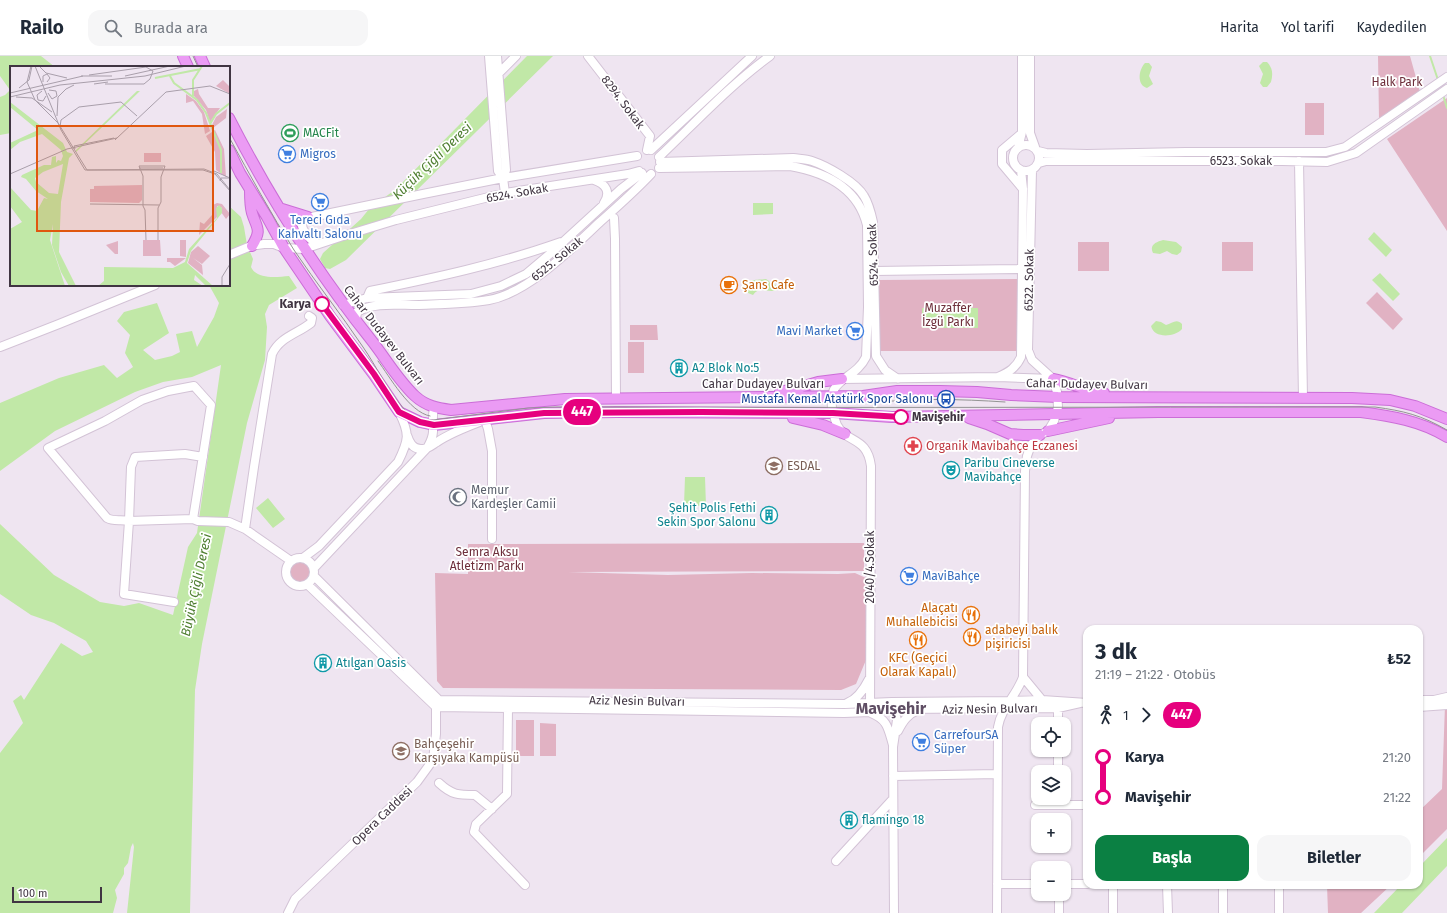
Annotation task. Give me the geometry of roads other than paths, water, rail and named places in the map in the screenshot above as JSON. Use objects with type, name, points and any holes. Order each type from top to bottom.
[{"type":"main road","points":[[183,56],[188,66]]},
{"type":"main road","name":"Cahar Dudayev Bulvarı","points":[[230,120],[246,151],[304,249],[343,305],[404,383],[416,396],[434,408],[451,410],[549,400],[739,396],[863,396],[897,392],[940,391],[1058,397],[1352,398],[1390,400],[1416,406],[1447,418]]},
{"type":"main road","points":[[230,152],[240,173],[284,248],[330,316],[374,374],[399,412],[420,422],[434,425],[544,413],[617,412],[833,413],[892,417],[1158,412],[1361,412],[1392,416],[1423,425],[1445,437]]},
{"type":"main road","points":[[249,188],[251,212],[258,228],[258,236],[253,245]]},
{"type":"main road","points":[[279,208],[308,217]]},
{"type":"main road","points":[[739,396],[790,390],[818,382],[842,379]]},
{"type":"main road","points":[[1053,379],[1066,381],[1098,393],[1158,398]]},
{"type":"main road","points":[[966,415],[1010,434],[1023,435],[1044,433],[1098,420],[1158,412]]},
{"type":"main road","points":[[759,413],[802,419],[823,425],[845,434]]},
{"type":"street","points":[[489,56],[498,171],[503,178],[505,193]]},
{"type":"street","points":[[497,56],[506,170],[503,178]]},
{"type":"street","points":[[498,76],[516,56]]},
{"type":"street","name":"8294. Sokak","points":[[588,56],[650,136],[649,150]]},
{"type":"street","points":[[752,56],[649,150],[641,152],[637,156],[635,164],[641,172],[651,174],[656,171],[659,162],[728,92],[756,66],[770,56]]},
{"type":"street","points":[[1022,56],[1022,132],[1018,148],[1013,158],[1015,165],[1024,171],[1032,170],[1039,163],[1040,155],[1030,133],[1030,56]]},
{"type":"street","name":"6523. Sokak","points":[[1036,149],[1046,152],[1087,154],[1326,152],[1345,147],[1446,78]]},
{"type":"street","name":"6523. Sokak","points":[[1039,163],[1046,161],[1327,162],[1356,153],[1447,89]]},
{"type":"street","points":[[1022,132],[1002,150],[1002,164],[1022,189]]},
{"type":"street","points":[[1018,148],[1025,145],[1036,149]]},
{"type":"street","points":[[649,150],[659,162]]},
{"type":"street","name":"6524. Sokak","points":[[308,217],[503,178],[637,156]]},
{"type":"street","name":"6524. Sokak","points":[[659,162],[793,158],[812,161],[839,174],[864,195],[870,208],[873,222],[876,356],[885,370],[898,378]]},
{"type":"street","points":[[1299,161],[1303,398]]},
{"type":"street","name":"6524. Sokak","points":[[659,162],[790,166],[808,169],[840,185],[856,199],[864,214],[867,225],[867,350],[866,357],[863,362],[842,379]]},
{"type":"street","name":"6522. Sokak","points":[[998,377],[1010,371],[1017,365],[1021,357],[1021,170]]},
{"type":"street","name":"6522. Sokak","points":[[1032,170],[1028,350],[1032,360],[1053,379]]},
{"type":"street","name":"6524. Sokak","points":[[304,249],[396,220],[505,193],[641,172]]},
{"type":"street","name":"6525. Sokak","points":[[343,305],[367,298],[471,294],[501,286],[526,274],[641,172]]},
{"type":"street","name":"6525. Sokak","points":[[356,321],[357,312],[364,308],[380,306],[469,303],[491,300],[515,290],[542,273],[568,251],[640,186],[651,174]]},
{"type":"street","points":[[594,180],[603,185],[608,192],[608,197],[600,208]]},
{"type":"street","points":[[308,217],[302,219],[301,225],[310,239],[318,244]]},
{"type":"street","points":[[614,218],[616,398]]},
{"type":"street","points":[[367,298],[370,291],[488,264],[530,253],[565,240]]},
{"type":"street","points":[[230,255],[253,245],[274,244],[284,248],[304,249]]},
{"type":"street","points":[[874,271],[1022,269]]},
{"type":"street","points":[[0,347],[154,286]]},
{"type":"street","points":[[245,529],[272,354],[275,347],[284,338],[305,328],[311,323],[312,318],[309,316]]},
{"type":"street","points":[[845,434],[837,426],[831,403],[836,386],[842,379],[998,377],[1053,379],[1058,397],[1057,414],[1054,421],[1030,447],[1025,471],[1023,677],[1020,685],[999,720],[998,727],[997,913]]},
{"type":"street","points":[[196,520],[210,405],[194,386],[142,400],[104,421],[48,448],[107,518],[112,521],[196,520],[229,522],[245,529],[291,561]]},
{"type":"street","points":[[314,568],[427,448],[433,439],[434,408]]},
{"type":"street","points":[[399,412],[406,428],[410,443],[416,448],[420,449],[427,448],[458,431],[485,420],[492,451],[492,539]]},
{"type":"street","name":"2040/4.Sokak","points":[[845,434],[863,446],[870,457],[871,466],[870,712]]},
{"type":"street","points":[[303,558],[319,546],[398,462],[406,447],[407,435]]},
{"type":"street","points":[[174,602],[124,594],[131,467],[136,457],[185,454],[203,457]]},
{"type":"street","points":[[303,558],[310,561],[314,568],[314,576],[308,585],[299,587],[290,583],[287,579],[286,570],[291,561],[294,559],[303,558]]},
{"type":"street","points":[[314,576],[438,703]]},
{"type":"street","points":[[308,585],[438,703]]},
{"type":"street","points":[[1023,677],[1042,700]]},
{"type":"street","points":[[845,704],[851,702],[859,695],[870,678]]},
{"type":"street","points":[[1423,700],[1434,700],[1447,697]]},
{"type":"street","name":"Aziz Nesin Bulvarı","points":[[438,703],[508,708],[870,712],[893,706],[1010,701],[1042,700],[1083,703]]},
{"type":"street","name":"Aziz Nesin Bulvarı","points":[[438,703],[870,703],[919,709],[1058,708],[1083,703]]},
{"type":"street","name":"Opera Caddesi","points":[[288,913],[295,899],[417,782],[433,760],[438,703]]},
{"type":"street","points":[[1423,707],[1447,705]]},
{"type":"street","points":[[893,706],[897,720],[896,735],[893,747],[894,913]]},
{"type":"street","points":[[508,708],[507,794],[476,824],[474,832],[525,885]]},
{"type":"street","points":[[1058,708],[1058,717]]},
{"type":"street","points":[[896,735],[906,717],[919,709]]},
{"type":"street","points":[[870,712],[881,717],[887,724],[893,747]]},
{"type":"street","points":[[893,776],[998,774]]},
{"type":"street","points":[[439,783],[448,792],[461,795],[476,795],[492,809]]},
{"type":"street","points":[[836,860],[893,799]]},
{"type":"street","points":[[1071,803],[1083,805]]},
{"type":"street","points":[[997,884],[1031,884]]},
{"type":"street","points":[[1071,884],[1083,884]]},
{"type":"street","points":[[1113,889],[1113,913]]},
{"type":"street","points":[[1167,889],[1168,913]]},
{"type":"street","points":[[1223,889],[1224,913]]},
{"type":"street","points":[[1279,889],[1279,913]]},
{"type":"street","points":[[1059,901],[1059,913]]},
{"type":"water","points":[[0,56],[41,56],[54,66],[10,66],[10,90],[0,76]]},
{"type":"water","name":"Küçük Çiğli Deresi","points":[[527,56],[553,56],[346,260],[330,269],[325,268],[320,259],[323,253],[361,219],[369,209],[396,189]]},
{"type":"water","points":[[1263,62],[1267,62],[1272,72],[1271,82],[1267,87],[1263,87],[1260,83],[1263,74],[1259,66]]},
{"type":"water","points":[[1145,63],[1149,63],[1152,67],[1149,76],[1153,84],[1147,88],[1141,84],[1140,80],[1141,69]]},
{"type":"water","points":[[10,90],[10,133],[0,135],[0,97],[5,95]]},
{"type":"water","points":[[753,203],[773,203],[773,214],[753,215]]},
{"type":"water","name":"Büyük Çiğli Deresi","points":[[230,207],[241,217],[247,245],[253,259],[251,267],[254,271],[262,276],[268,277],[289,276],[297,288],[269,305],[265,314],[267,327],[265,360],[247,423],[202,644],[195,690],[190,913],[127,913],[134,847],[133,843],[128,863],[124,868],[124,874],[115,890],[117,898],[113,913],[0,913],[0,753],[23,723],[13,701],[21,695],[24,700],[61,643],[82,656],[93,652],[86,641],[54,623],[31,615],[0,594],[0,524],[54,575],[100,602],[124,606],[139,603],[173,615],[188,547],[197,533],[221,365],[192,377],[163,382],[135,392],[55,431],[0,471],[0,403],[59,378],[104,365],[117,378],[133,367],[125,353],[130,335],[117,321],[124,312],[157,303],[169,333],[143,350],[155,360],[172,356],[180,352],[176,334],[192,331],[197,347],[214,317],[219,303],[210,286],[230,286]]},
{"type":"water","points":[[1374,232],[1392,250],[1386,257],[1368,239]]},
{"type":"water","points":[[1163,240],[1176,242],[1182,247],[1181,252],[1177,255],[1167,251],[1160,254],[1153,253],[1153,246]]},
{"type":"water","points":[[1380,273],[1400,294],[1393,301],[1372,280]]},
{"type":"water","points":[[766,279],[770,283],[774,283],[777,290],[761,290],[753,295],[748,293],[745,289],[747,283],[752,280]]},
{"type":"water","points":[[922,308],[978,308],[978,328],[922,328]]},
{"type":"water","points":[[1156,321],[1166,325],[1178,321],[1182,324],[1182,329],[1175,334],[1160,335],[1153,330],[1151,326]]},
{"type":"water","points":[[685,477],[705,477],[706,506],[684,505]]},
{"type":"water","points":[[268,498],[285,519],[273,528],[256,508]]},
{"type":"water","points":[[1447,838],[1447,866],[1402,913],[1374,913],[1397,889],[1423,889],[1423,863]]},
{"type":"waterway","points":[[1430,56],[1438,80]]},
{"type":"waterway","points":[[1443,95],[1447,108]]},
{"type":"tram line","points":[[193,56],[198,66]]},
{"type":"tram line","points":[[230,139],[277,222],[302,262],[355,335],[399,403],[408,413],[421,419],[433,420],[528,408],[557,407],[1375,407],[1412,414],[1447,430]]},
{"type":"tram line","points":[[378,361],[407,401],[422,413],[430,416]]},
{"type":"tram line","points":[[869,403],[903,400],[971,400],[1005,402]]},
{"type":"place","name":"MACFit","points":[[290,133]]},
{"type":"place","name":"Migros","points":[[287,154]]},
{"type":"place","name":"Tereci Gıda Kahvaltı Salonu","points":[[320,202]]},
{"type":"place","name":"Şans Cafe","points":[[729,285]]},
{"type":"place","name":"Karya","points":[[322,304]]},
{"type":"place","name":"Mavi Market","points":[[855,331]]},
{"type":"place","name":"A2 Blok No:5","points":[[679,368]]},
{"type":"place","name":"Mustafa Kemal Atatürk Spor Salonu","points":[[946,399]]},
{"type":"place","name":"Mavişehir","points":[[901,417]]},
{"type":"place","name":"Organik Mavibahçe Eczanesi","points":[[913,446]]},
{"type":"place","name":"ESDAL","points":[[774,466]]},
{"type":"place","name":"Paribu Cineverse Mavibahçe","points":[[951,470]]},
{"type":"place","name":"Memur Kardeşler Camii","points":[[458,497]]},
{"type":"place","name":"Şehit Polis Fethi Sekin Spor Salonu","points":[[769,515]]},
{"type":"place","name":"MaviBahçe","points":[[909,576]]},
{"type":"place","name":"Alaçatı Muhallebicisi","points":[[971,615]]},
{"type":"place","name":"adabeyi balık pişiricisi","points":[[972,637]]},
{"type":"place","name":"KFC (Geçici Olarak Kapalı)","points":[[918,640]]},
{"type":"place","name":"Atılgan Oasis","points":[[323,663]]},
{"type":"place","name":"CarrefourSA Süper","points":[[921,742]]},
{"type":"place","name":"Bahçeşehir Karşıyaka Kampüsü","points":[[401,751]]},
{"type":"place","name":"flamingo 18","points":[[849,820]]},
{"type":"district","name":"Mavişehir","points":[[891,708]]},
{"type":"park label","name":"Halk Park","points":[[1397,82]]},
{"type":"park label","name":"Muzaffer İzgü Parkı","points":[[948,315]]},
{"type":"park label","name":"Semra Aksu Atletizm Parkı","points":[[487,559]]}]
